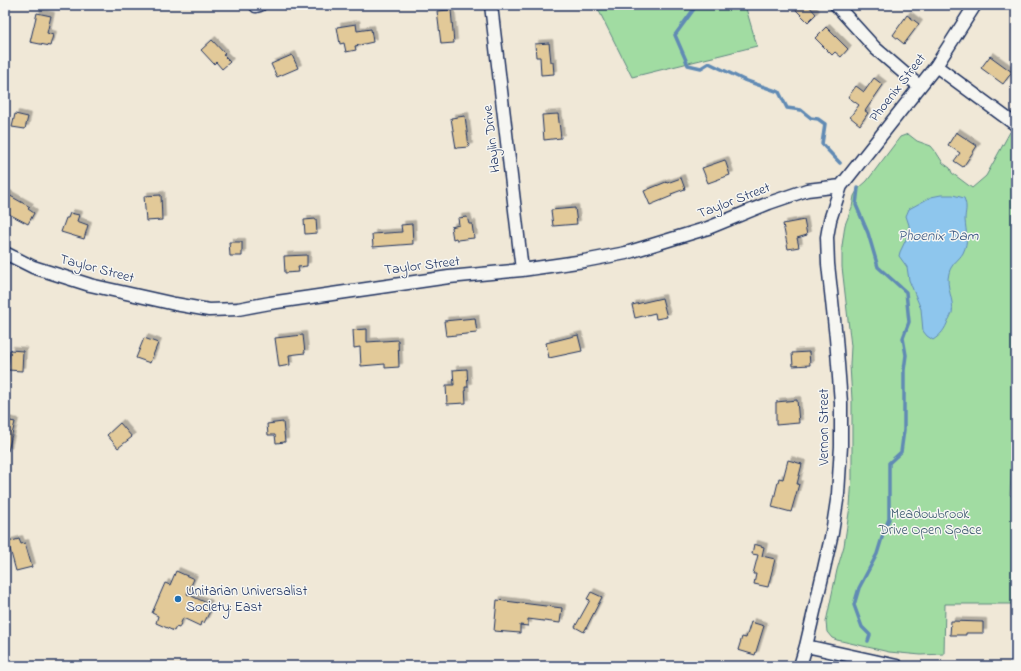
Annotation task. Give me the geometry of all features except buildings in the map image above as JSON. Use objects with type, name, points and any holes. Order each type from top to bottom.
[{"type":"street","name":"Haylin Drive","points":[[492,5],[522,270]]},
{"type":"street","points":[[836,5],[875,48],[919,86]]},
{"type":"street","name":"Phoenix Street","points":[[841,186],[936,66],[975,5]]},
{"type":"street","points":[[936,66],[1016,126]]},
{"type":"street","name":"Taylor Street","points":[[5,254],[33,267],[90,285],[209,310],[238,309],[449,277],[584,262],[626,253],[708,228],[807,190],[841,186]]},
{"type":"street","name":"Vernon Street","points":[[800,666],[832,533],[838,494],[841,446],[841,403],[828,264],[827,237],[830,220],[841,186]]},
{"type":"street","points":[[806,646],[897,666]]},
{"type":"green space","points":[[596,5],[745,5],[757,46],[632,77]]},
{"type":"green space","name":"Meadowbrook Drive Open Space","points":[[1010,132],[1016,133],[1016,444],[1012,454],[1010,495],[1016,498],[1016,604],[945,604],[944,654],[921,655],[889,652],[837,640],[832,638],[827,632],[826,622],[837,570],[844,546],[850,506],[852,478],[851,346],[842,267],[842,246],[845,225],[852,207],[854,196],[900,137],[908,134],[917,141],[931,146],[943,163],[950,168],[952,173],[972,188],[986,176]]},
{"type":"water","name":"Phoenix Dam","points":[[953,195],[964,198],[966,207],[965,220],[967,240],[963,253],[951,267],[949,273],[948,283],[953,308],[952,313],[946,327],[933,340],[923,331],[921,309],[909,280],[907,267],[899,256],[909,233],[909,225],[906,216],[909,209],[931,197]]},
{"type":"waterway","points":[[693,5],[694,9],[675,35],[688,65],[701,68],[709,63],[744,80],[779,92],[787,108],[801,110],[811,118],[818,119],[825,124],[822,144],[840,163]]},
{"type":"waterway","points":[[858,188],[856,205],[868,233],[878,267],[906,292],[909,322],[903,338],[906,355],[904,370],[904,430],[901,452],[889,463],[889,519],[877,554],[859,588],[854,605],[862,627],[870,635],[868,641]]},
{"type":"place","name":"Unitarian Universalist Society: East","points":[[178,599]]}]
